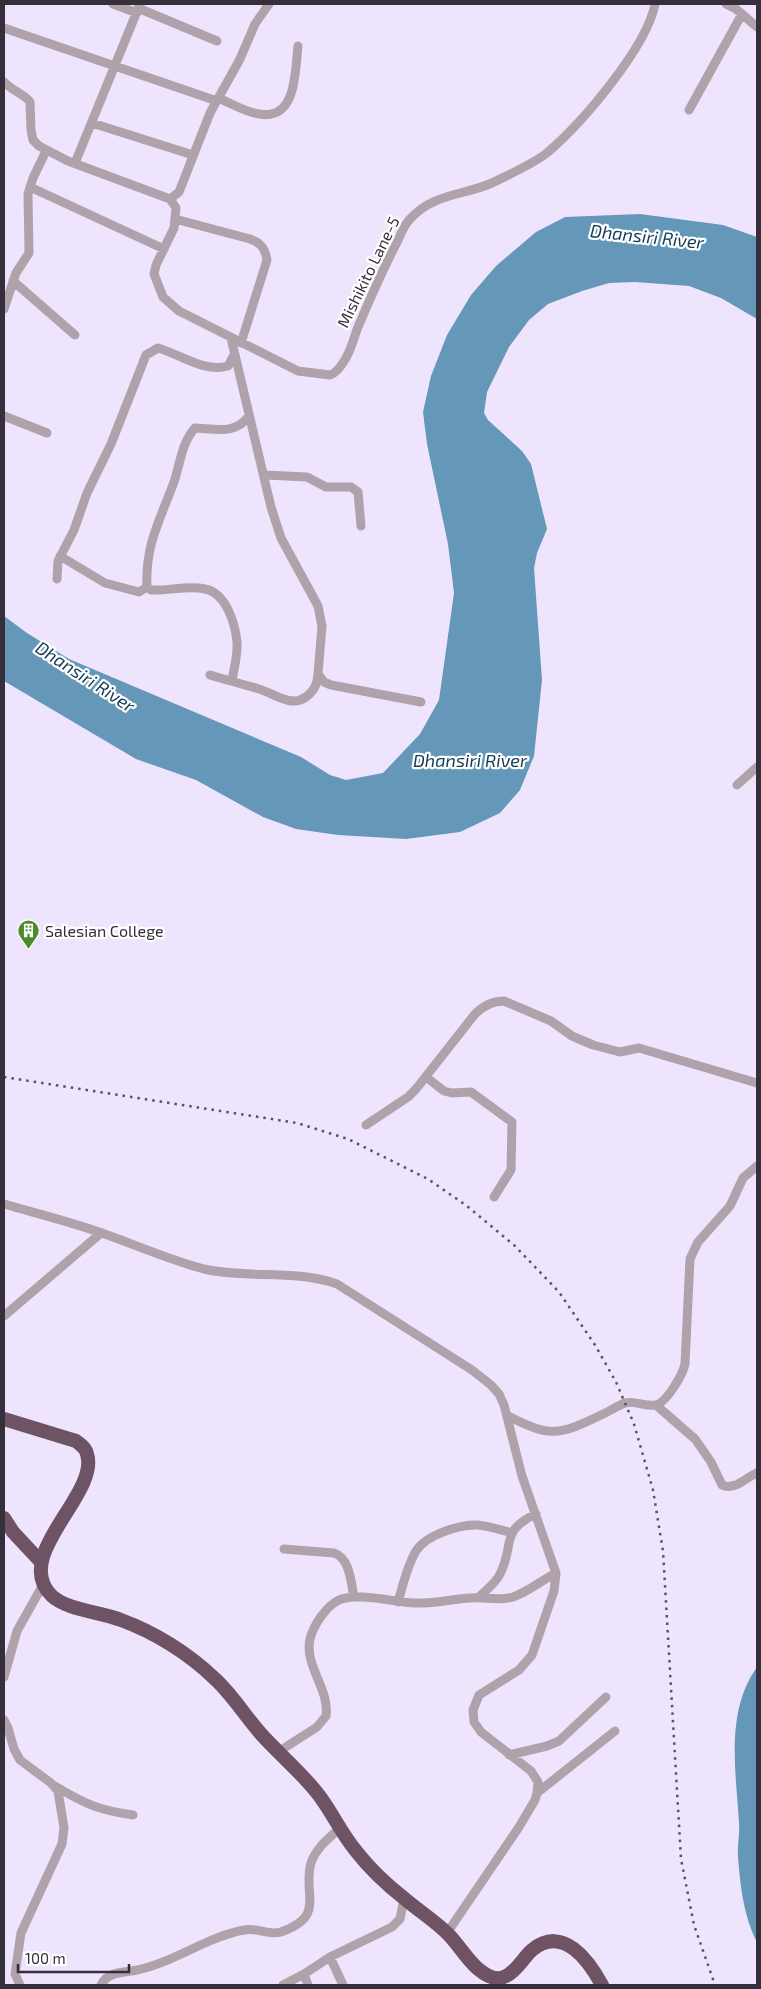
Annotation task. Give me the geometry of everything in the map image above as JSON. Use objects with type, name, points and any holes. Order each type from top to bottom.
[{"type":"highway","points":[[4,1419],[76,1441],[84,1447],[88,1455],[88,1465],[83,1482],[47,1546],[41,1562],[44,1583],[53,1597],[63,1603],[124,1621],[164,1641],[215,1678],[278,1752],[317,1792],[339,1828],[368,1865],[404,1899],[447,1933],[476,1968],[499,1982],[535,1948],[543,1944],[561,1943],[577,1950],[583,1956],[602,1985]]},
{"type":"highway","points":[[4,1518],[13,1532],[41,1562]]},
{"type":"street","points":[[113,4],[138,8],[217,41]]},
{"type":"street","points":[[170,199],[179,192],[193,154],[218,100],[240,59],[255,24],[269,4]]},
{"type":"street","name":"Mishikito Lane-5","points":[[241,343],[298,372],[334,374],[347,356],[378,281],[402,228],[409,219],[431,201],[483,187],[546,154],[578,123],[606,90],[640,42],[650,23],[655,4]]},
{"type":"street","points":[[726,4],[742,14],[757,27]]},
{"type":"street","points":[[75,163],[138,8]]},
{"type":"street","points":[[689,110],[742,14]]},
{"type":"street","points":[[4,28],[260,114],[275,112],[289,103],[292,94],[298,46]]},
{"type":"street","points":[[4,82],[10,89],[28,98],[30,102],[31,130],[34,140],[46,151],[164,195],[170,199],[176,208],[174,228],[154,274],[162,297],[180,311],[241,343],[267,260],[263,247],[258,242],[250,239],[175,219]]},
{"type":"street","points":[[92,123],[193,154]]},
{"type":"street","points":[[4,308],[18,268],[29,253],[28,194],[36,170],[46,151]]},
{"type":"street","points":[[30,187],[164,248]]},
{"type":"street","points":[[13,281],[75,335]]},
{"type":"street","points":[[210,676],[262,690],[285,700],[297,701],[303,699],[313,692],[318,674],[322,626],[318,606],[281,538],[231,338]]},
{"type":"street","points":[[57,579],[58,561],[74,530],[87,493],[112,444],[146,355],[158,348],[208,367],[217,368],[228,366],[234,355]]},
{"type":"street","points":[[4,416],[46,433]]},
{"type":"street","points":[[147,586],[149,547],[174,482],[188,435],[195,428],[237,428],[250,416]]},
{"type":"street","points":[[265,475],[307,477],[326,487],[351,487],[358,492],[361,526]]},
{"type":"street","points":[[60,556],[105,583],[139,592],[147,586]]},
{"type":"street","points":[[147,586],[151,590],[206,589],[221,597],[226,604],[237,642],[232,681]]},
{"type":"street","points":[[318,674],[324,682],[331,685],[421,702]]},
{"type":"street","points":[[737,786],[757,767]]},
{"type":"street","points":[[366,1125],[408,1097],[475,1014],[490,1004],[500,1001],[551,1022],[572,1036],[593,1045],[620,1052],[639,1048],[757,1083]]},
{"type":"street","points":[[426,1077],[444,1091],[452,1093],[471,1092],[512,1122],[511,1170],[494,1197]]},
{"type":"street","points":[[508,1416],[542,1431],[563,1431],[576,1427],[625,1403],[656,1405],[664,1400],[684,1370],[689,1266],[693,1251],[707,1231],[726,1212],[746,1174],[757,1166]]},
{"type":"street","points":[[4,1204],[101,1233],[204,1268],[237,1273],[317,1278],[337,1284],[484,1378],[499,1394],[508,1416],[522,1476],[556,1573],[554,1591],[532,1655],[519,1670],[479,1695],[474,1705],[473,1715],[477,1728],[489,1740],[535,1776],[538,1782],[537,1794]]},
{"type":"street","points":[[4,1316],[101,1233]]},
{"type":"street","points":[[656,1405],[695,1439],[711,1462],[722,1485],[734,1486],[757,1473]]},
{"type":"street","points":[[479,1597],[499,1576],[513,1529],[522,1520],[536,1514]]},
{"type":"street","points":[[398,1602],[411,1561],[416,1551],[428,1538],[471,1526],[487,1526],[512,1533]]},
{"type":"street","points":[[284,1549],[340,1555],[345,1562],[354,1597]]},
{"type":"street","points":[[278,1752],[317,1727],[326,1716],[326,1700],[310,1655],[310,1638],[321,1617],[332,1604],[339,1600],[354,1597],[418,1603],[479,1597],[501,1599],[514,1596],[556,1573]]},
{"type":"street","points":[[4,1677],[17,1631],[44,1583]]},
{"type":"street","points":[[509,1755],[547,1746],[559,1741],[606,1697]]},
{"type":"street","points":[[4,1720],[20,1760],[54,1786],[91,1806],[110,1812],[133,1815]]},
{"type":"street","points":[[447,1933],[519,1827],[537,1794],[615,1732]]},
{"type":"street","points":[[20,1985],[15,1974],[21,1933],[62,1844],[64,1833],[60,1797],[54,1786]]},
{"type":"street","points":[[101,1985],[112,1974],[139,1970],[232,1933],[246,1929],[273,1934],[294,1925],[308,1913],[311,1898],[309,1873],[316,1852],[339,1828]]},
{"type":"street","points":[[283,1985],[330,1957],[375,1936],[397,1923],[404,1899]]},
{"type":"street","points":[[330,1957],[343,1985]]},
{"type":"street","points":[[304,1974],[308,1985]]},
{"type":"water","name":"Dhansiri River","points":[[640,214],[723,225],[757,237],[757,319],[721,298],[689,286],[635,282],[609,283],[548,304],[529,320],[509,347],[487,392],[484,413],[488,420],[522,451],[531,464],[547,529],[537,553],[534,568],[542,680],[534,756],[520,790],[500,813],[460,832],[406,839],[338,835],[296,829],[263,817],[196,780],[136,759],[4,681],[4,616],[69,659],[301,757],[330,775],[346,780],[383,773],[420,734],[439,700],[454,593],[448,544],[427,444],[423,412],[431,376],[447,335],[471,295],[496,266],[536,232],[565,217]]},
{"type":"water","points":[[757,1667],[757,1942],[743,1901],[740,1878],[735,1742],[736,1722],[740,1703],[747,1684]]},
{"type":"railway","points":[[4,1077],[297,1123],[348,1139],[428,1179],[467,1206],[515,1246],[559,1292],[595,1345],[616,1382],[634,1424],[653,1490],[663,1551],[681,1859],[694,1925],[715,1985]]},
{"type":"place","name":"Salesian College","points":[[29,950]]}]
